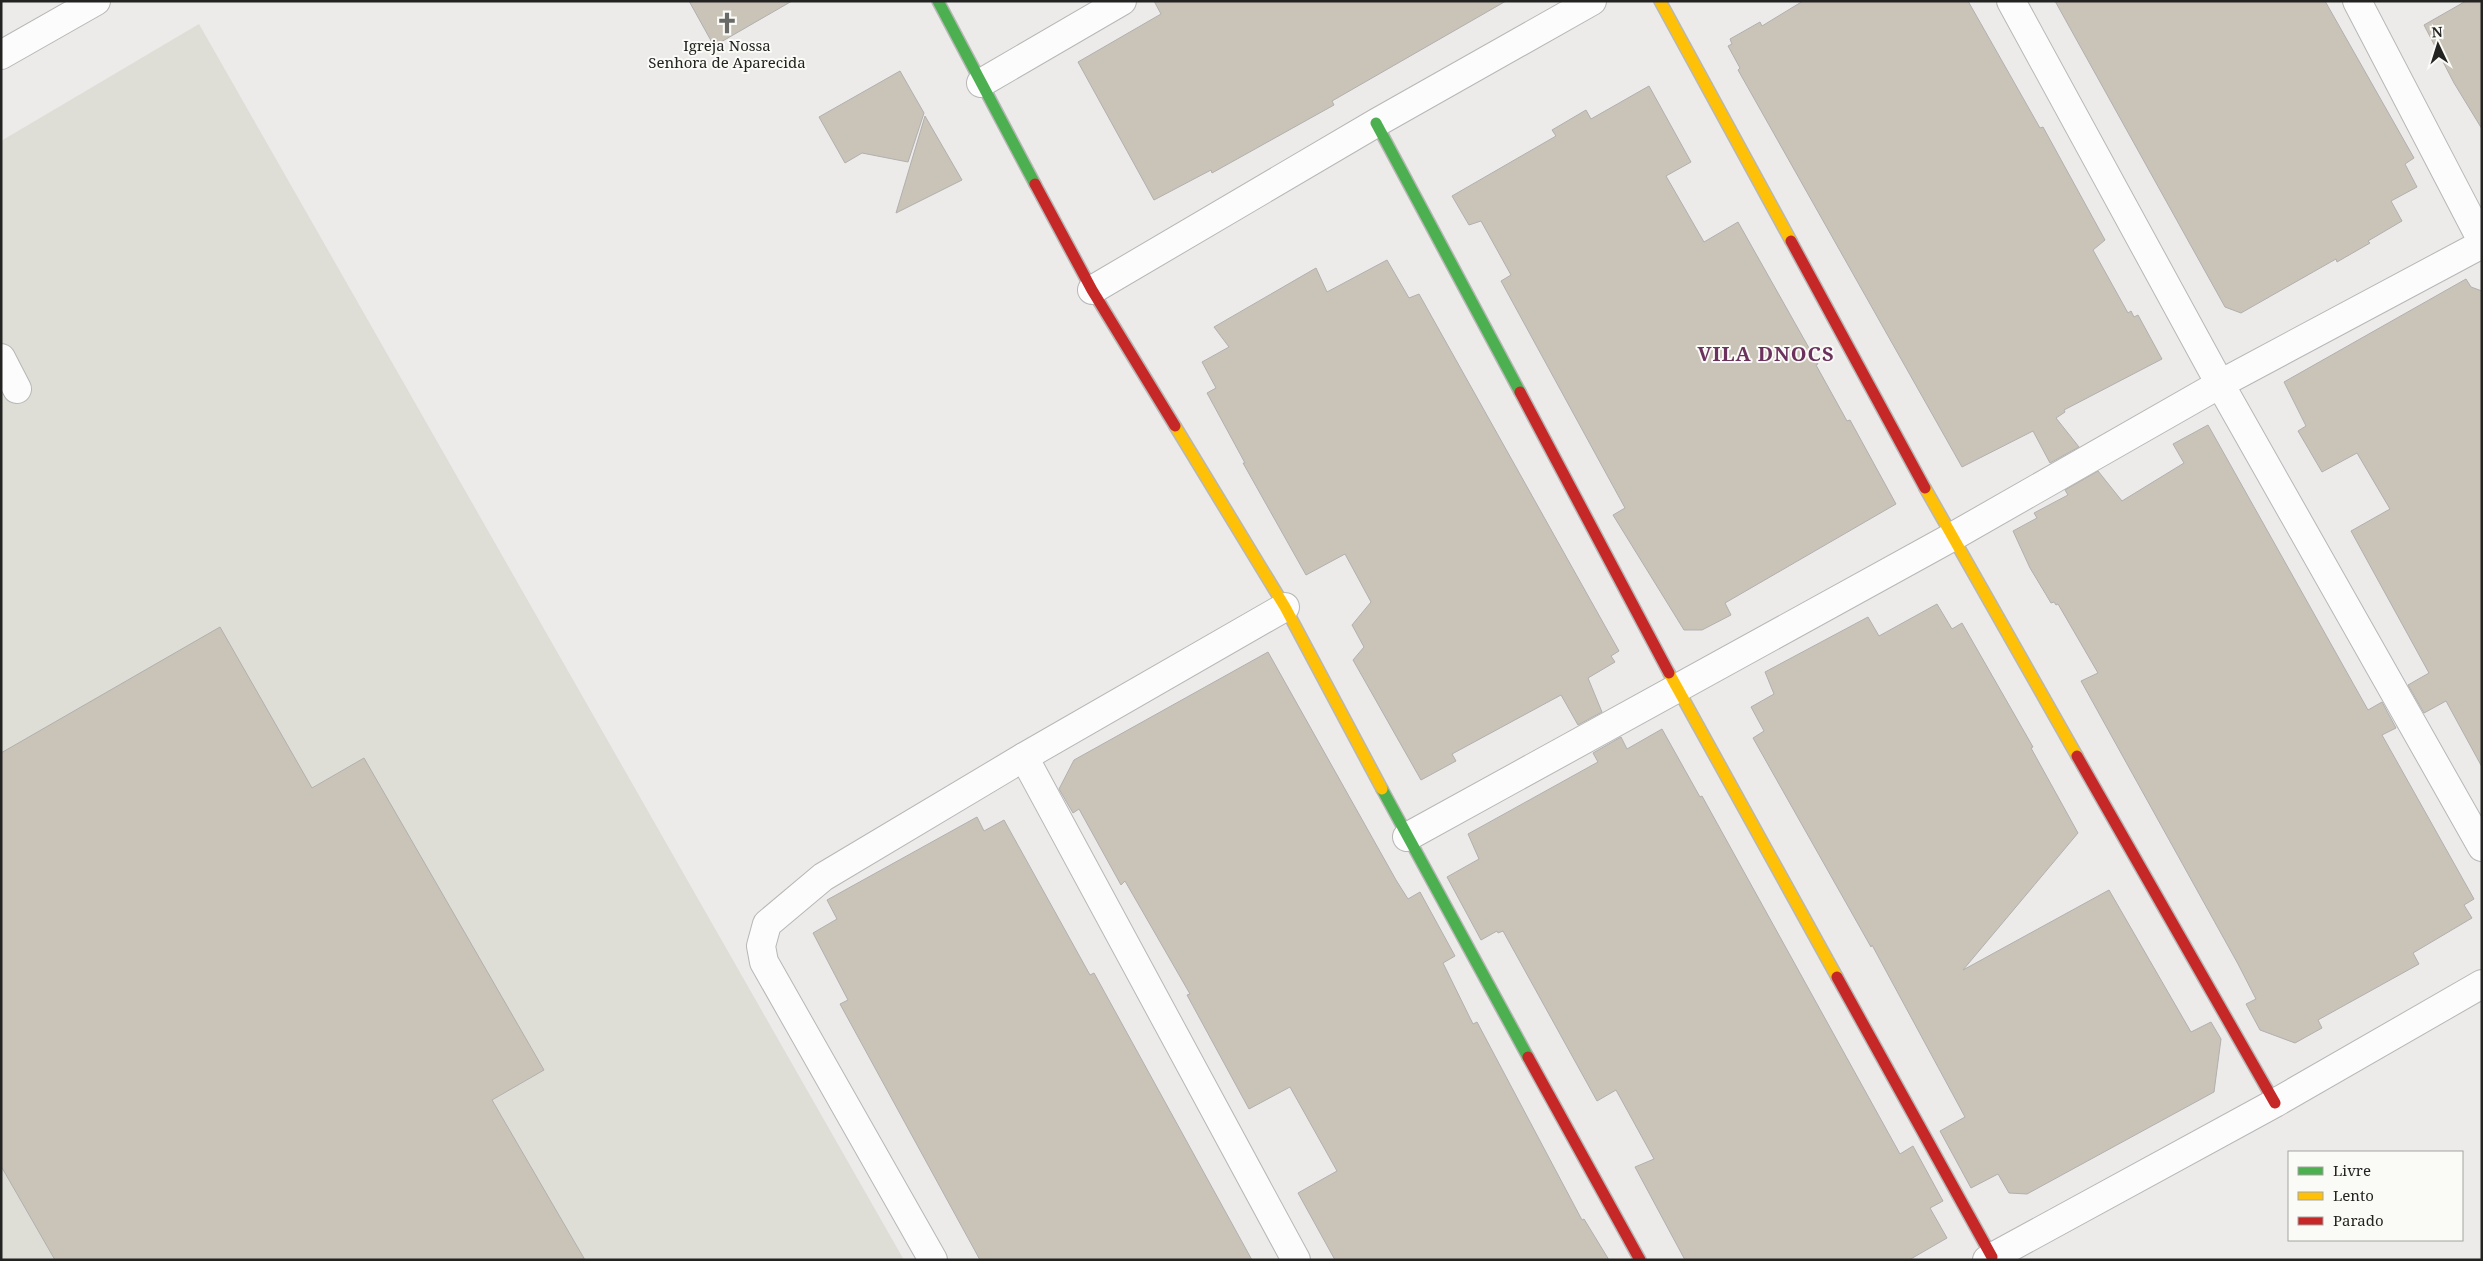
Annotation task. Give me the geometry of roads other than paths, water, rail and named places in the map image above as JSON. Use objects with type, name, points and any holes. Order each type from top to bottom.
[{"type":"street","points":[[1,55],[96,1]]},
{"type":"street","points":[[938,1],[1092,290],[1285,606],[1407,836],[1640,1260]]},
{"type":"street","points":[[981,84],[1122,1]]},
{"type":"street","points":[[1092,290],[1376,123],[1592,1]]},
{"type":"street","points":[[1660,1],[1952,537],[2275,1103]]},
{"type":"street","points":[[2011,1],[2220,384],[2482,847]]},
{"type":"street","points":[[1407,836],[1952,537],[2220,384],[2482,242],[2357,1]]},
{"type":"street","points":[[1376,123],[1677,687],[1989,1258],[2275,1103],[2482,984]]},
{"type":"street","points":[[1,358],[17,389]]},
{"type":"street","points":[[933,1260],[764,962],[761,946],[767,924],[823,877],[1024,757],[1285,606]]},
{"type":"street","points":[[1024,757],[1296,1260]]},
{"type":"place","name":"Igreja Nossa Senhora de Aparecida","points":[[727,23]]},
{"type":"district","name":"VILA DNOCS","points":[[1766,354]]}]
